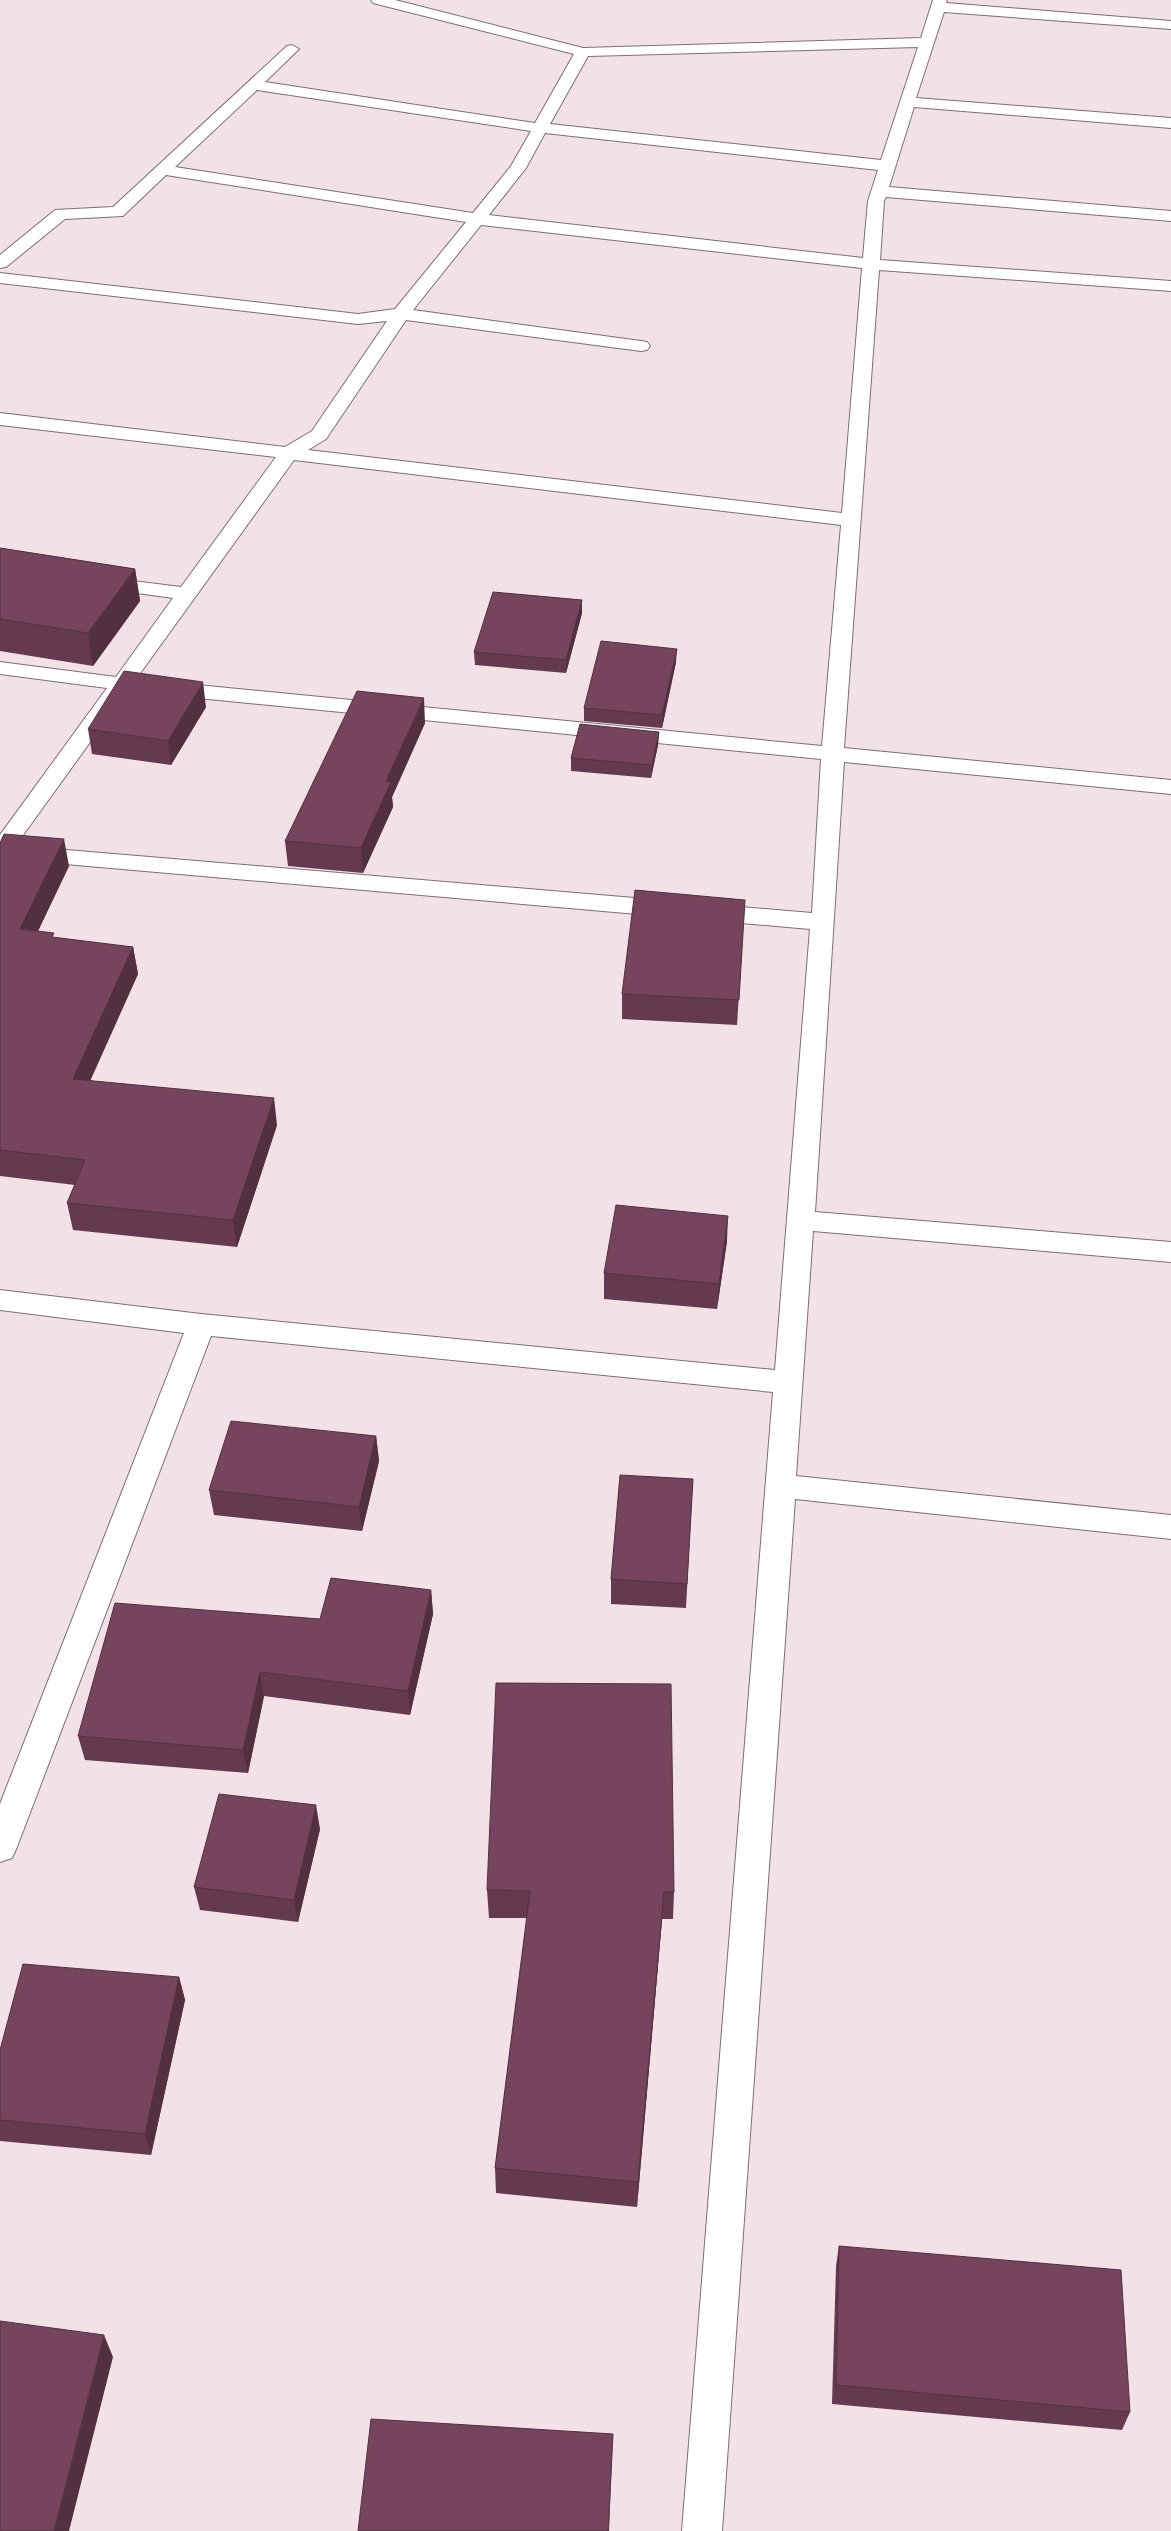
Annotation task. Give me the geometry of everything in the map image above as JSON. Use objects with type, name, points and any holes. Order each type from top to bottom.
[{"type":"street","points":[[378,0],[583,52],[926,42]]},
{"type":"street","points":[[702,2531],[823,922],[833,752],[876,201],[939,3],[1171,25]]},
{"type":"street","points":[[0,263],[61,214],[117,212],[292,49]]},
{"type":"street","points":[[0,851],[289,453],[319,435],[401,314],[518,168],[583,52]]},
{"type":"street","points":[[253,85],[883,178],[1171,216]]},
{"type":"street","points":[[907,102],[1171,123]]},
{"type":"street","points":[[162,170],[476,219],[871,264],[1171,286]]},
{"type":"street","points":[[0,278],[358,319],[401,314],[641,346]]},
{"type":"street","points":[[0,419],[852,520]]},
{"type":"street","points":[[78,581],[186,594]]},
{"type":"street","points":[[0,668],[122,684],[833,752],[1171,787]]},
{"type":"street","points":[[0,851],[823,922]]},
{"type":"street","points":[[800,1220],[1171,1252]]},
{"type":"street","points":[[0,1300],[201,1325],[788,1382]]},
{"type":"street","points":[[0,1846],[201,1325]]},
{"type":"street","points":[[780,1486],[1171,1527]]},
{"type":"building","points":[[0,548],[135,569],[88,633],[0,619]]},
{"type":"building","points":[[493,592],[582,600],[566,660],[474,652]]},
{"type":"building","points":[[601,641],[677,649],[662,715],[584,708]]},
{"type":"building","points":[[124,671],[203,682],[168,741],[88,729]]},
{"type":"building","points":[[357,691],[424,698],[386,781],[391,782],[361,848],[285,841]]},
{"type":"building","points":[[580,724],[659,732],[652,765],[571,758]]},
{"type":"building","points":[[4,834],[64,839],[20,929],[54,933],[52,937],[133,947],[73,1079],[274,1098],[233,1220],[67,1203],[85,1160],[0,1150],[0,843]]},
{"type":"building","points":[[635,890],[745,900],[739,1000],[622,994]]},
{"type":"building","points":[[616,1205],[728,1216],[719,1284],[604,1273]]},
{"type":"building","points":[[231,1421],[376,1436],[359,1507],[209,1490]]},
{"type":"building","points":[[620,1475],[693,1479],[687,1584],[611,1579]]},
{"type":"building","points":[[331,1578],[431,1590],[408,1691],[260,1672],[243,1750],[78,1736],[115,1603],[320,1619]]},
{"type":"building","points":[[496,1683],[671,1684],[674,1892],[664,1892],[638,2182],[495,2168],[530,1891],[487,1890]]},
{"type":"building","points":[[219,1794],[316,1805],[294,1900],[194,1887]]},
{"type":"building","points":[[23,1964],[179,1977],[145,2134],[0,2120],[0,2050]]},
{"type":"building","points":[[839,2246],[1121,2270],[1130,2412],[836,2385]]},
{"type":"building","points":[[0,2321],[104,2335],[54,2531],[0,2531]]},
{"type":"building","points":[[371,2419],[613,2434],[608,2531],[358,2531]]}]
